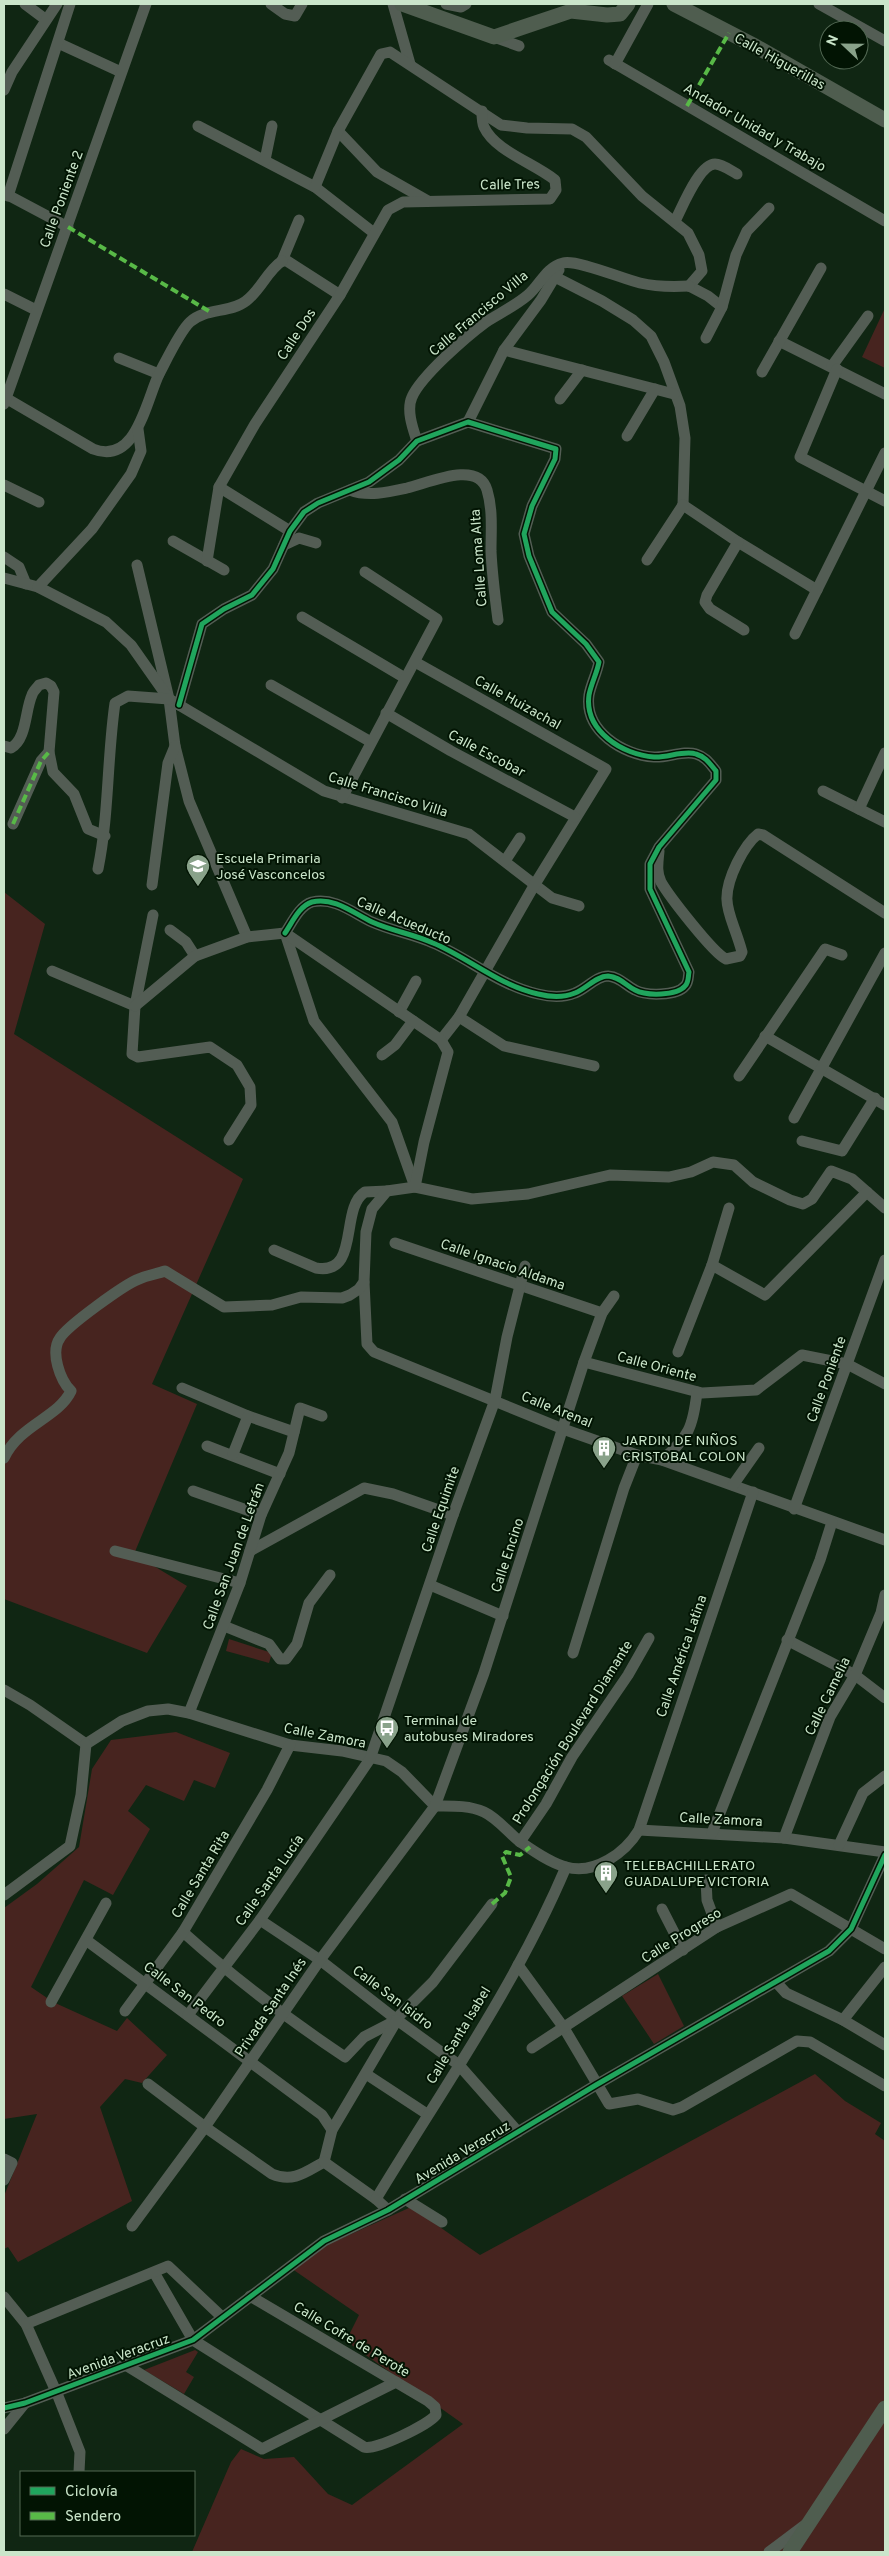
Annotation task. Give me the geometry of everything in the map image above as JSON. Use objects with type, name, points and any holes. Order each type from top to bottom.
[{"type":"main road","points":[[406,4],[494,37],[571,12],[620,14],[628,4]]},
{"type":"main road","name":"Calle Higuerillas","points":[[674,4],[755,46],[885,120]]},
{"type":"main road","points":[[790,2552],[885,2408]]},
{"type":"street","points":[[25,4],[45,19]]},
{"type":"street","points":[[4,90],[12,72],[45,19],[57,4]]},
{"type":"street","points":[[68,227],[6,194],[70,4]]},
{"type":"street","name":"Calle Poniente 2","points":[[4,400],[68,227],[146,4]]},
{"type":"street","points":[[271,4],[285,14],[295,16],[302,4]]},
{"type":"street","points":[[406,4],[410,64]]},
{"type":"street","points":[[446,4],[461,7],[466,4]]},
{"type":"street","name":"Andador Unidad y Trabajo","points":[[648,4],[612,62],[885,221]]},
{"type":"street","points":[[820,4],[885,41]]},
{"type":"street","points":[[494,37],[519,46]]},
{"type":"street","points":[[58,43],[121,72]]},
{"type":"street","points":[[315,188],[338,131],[381,54],[390,52],[502,125],[527,128],[572,129],[586,137],[642,196],[688,233],[700,255],[702,271],[689,286]]},
{"type":"street","name":"Calle Tres","points":[[403,202],[550,199],[556,190],[555,180],[546,172],[501,148],[484,127],[482,112]]},
{"type":"street","points":[[198,126],[315,188],[374,232]]},
{"type":"street","points":[[265,160],[272,126]]},
{"type":"street","points":[[338,131],[377,172],[429,201]]},
{"type":"street","points":[[675,221],[700,172],[708,165],[717,163],[737,174]]},
{"type":"street","name":"Calle Dos","points":[[219,487],[255,424],[340,295],[388,210],[403,202]]},
{"type":"street","points":[[706,338],[722,307],[736,255],[747,231],[769,208]]},
{"type":"street","points":[[4,400],[93,449],[105,454],[116,451],[127,443],[138,429],[159,374],[189,323],[199,315],[245,302],[261,286],[276,265],[282,261],[299,220]]},
{"type":"street","points":[[282,261],[287,262],[340,295]]},
{"type":"street","points":[[174,702],[202,624],[224,609],[252,595],[273,569],[290,531],[304,512],[318,503],[369,482],[399,460],[417,441],[468,422],[504,350],[556,277],[564,262],[580,263],[602,272],[640,283],[667,288],[689,286],[708,296],[722,307]]},
{"type":"street","name":"Calle Francisco Villa","points":[[417,441],[411,424],[410,399],[419,383],[485,323],[537,288],[547,271],[564,262]]},
{"type":"street","points":[[762,372],[821,268]]},
{"type":"street","points":[[556,277],[633,320],[651,336],[664,362],[674,394],[680,406],[685,438],[683,505],[647,560]]},
{"type":"street","points":[[4,294],[36,310]]},
{"type":"street","points":[[868,316],[835,367],[800,457],[885,501]]},
{"type":"street","points":[[779,341],[835,367],[885,394]]},
{"type":"street","points":[[504,350],[674,394]]},
{"type":"street","points":[[119,358],[159,374]]},
{"type":"street","points":[[560,399],[582,370]]},
{"type":"street","points":[[627,436],[655,389]]},
{"type":"street","name":"Calle Acueducto","points":[[285,933],[301,909],[311,902],[327,901],[343,906],[401,934],[431,942],[485,974],[537,994],[559,997],[576,993],[595,980],[607,976],[621,980],[635,991],[654,994],[675,992],[684,988],[688,983],[689,972],[686,961],[650,888],[650,864],[659,847],[716,780],[716,771],[705,758],[694,753],[654,757],[629,752],[608,739],[593,720],[589,695],[599,662],[586,644],[552,612],[529,556],[524,534],[532,506],[555,459],[556,448],[468,422]]},
{"type":"street","points":[[38,587],[92,529],[131,474],[141,451],[138,429]]},
{"type":"street","points":[[795,634],[885,453]]},
{"type":"street","name":"Calle Loma Alta","points":[[350,490],[370,494],[408,488],[452,475],[477,478],[486,487],[492,512],[491,550],[498,620]]},
{"type":"street","points":[[4,486],[39,502]]},
{"type":"street","points":[[207,560],[219,487],[290,531]]},
{"type":"street","points":[[683,505],[738,542],[817,590]]},
{"type":"street","points":[[284,545],[299,538],[316,543]]},
{"type":"street","points":[[173,541],[224,570]]},
{"type":"street","points":[[738,542],[707,595],[705,602],[710,609],[744,630]]},
{"type":"street","points":[[4,557],[19,567],[26,584]]},
{"type":"street","points":[[136,565],[174,702],[175,746],[189,801],[246,937]]},
{"type":"street","points":[[342,798],[438,619],[365,572]]},
{"type":"street","points":[[4,578],[38,587],[106,622],[130,645],[174,702]]},
{"type":"street","points":[[302,617],[405,678]]},
{"type":"street","name":"Calle Huizachal","points":[[415,662],[606,769],[575,817]]},
{"type":"street","points":[[4,746],[11,748],[15,746],[23,728],[32,695],[39,685],[46,683],[51,686],[54,692],[49,752],[53,772],[74,794],[88,829],[105,836]]},
{"type":"street","points":[[271,685],[371,742]]},
{"type":"street","points":[[98,869],[105,836],[109,748],[115,703],[128,696],[174,702]]},
{"type":"street","name":"Calle Francisco Villa","points":[[174,702],[324,792],[468,834],[552,898],[579,906]]},
{"type":"street","name":"Calle Escobar","points":[[386,713],[451,751],[575,817]]},
{"type":"street","points":[[152,885],[168,763],[175,746]]},
{"type":"street","points":[[13,824],[42,761],[49,752]]},
{"type":"street","points":[[859,809],[885,752]]},
{"type":"street","points":[[823,791],[885,822]]},
{"type":"street","points":[[441,1040],[459,1017],[485,974],[575,817]]},
{"type":"street","points":[[659,847],[658,870],[661,882],[694,925],[722,957],[731,959],[741,954],[726,902],[726,889],[742,854],[758,834],[763,835],[885,913]]},
{"type":"street","points":[[505,861],[520,838]]},
{"type":"street","points":[[153,915],[135,1006],[132,1054],[138,1057],[210,1047],[237,1065],[250,1087],[251,1105],[229,1140]]},
{"type":"street","points":[[170,930],[186,942],[195,956]]},
{"type":"street","points":[[285,933],[314,1021],[392,1122],[415,1187]]},
{"type":"street","points":[[135,1006],[195,956],[246,937],[285,933],[441,1040],[448,1052],[424,1142],[415,1187]]},
{"type":"street","points":[[739,1076],[825,949],[842,954]]},
{"type":"street","points":[[794,1118],[885,953]]},
{"type":"street","points":[[52,971],[135,1006]]},
{"type":"street","points":[[399,1012],[416,981]]},
{"type":"street","points":[[459,1017],[504,1046],[594,1066]]},
{"type":"street","points":[[382,1055],[395,1045],[413,1021]]},
{"type":"street","points":[[765,1036],[885,1105]]},
{"type":"street","points":[[802,1141],[842,1151],[875,1098]]},
{"type":"street","points":[[274,1250],[316,1268],[324,1270],[334,1267],[344,1254],[355,1205],[361,1195],[415,1187],[472,1199],[528,1194],[610,1175],[670,1177],[691,1172],[713,1162],[734,1165],[753,1182],[790,1200],[803,1204],[812,1199],[832,1171],[852,1179],[885,1208]]},
{"type":"street","points":[[4,1458],[18,1436],[57,1407],[70,1391],[63,1383],[57,1365],[58,1339],[75,1321],[138,1279],[165,1271],[224,1307],[237,1308],[272,1305],[301,1298],[342,1298],[359,1289],[364,1282],[368,1219],[377,1200],[387,1191]]},
{"type":"street","points":[[712,1265],[766,1295],[867,1192]]},
{"type":"street","points":[[678,1352],[712,1265],[729,1208]]},
{"type":"street","name":"Calle Ignacio Aldama","points":[[395,1243],[602,1313]]},
{"type":"street","name":"Calle Poniente","points":[[794,1509],[885,1260]]},
{"type":"street","name":"Calle Equimite","points":[[370,1759],[453,1515],[495,1400],[507,1336],[525,1266]]},
{"type":"street","name":"Calle Arenal","points":[[364,1282],[366,1338],[369,1349],[563,1429],[637,1455],[662,1460],[753,1492],[794,1509],[885,1540]]},
{"type":"street","name":"Calle Encino","points":[[435,1806],[503,1616],[584,1362],[602,1313],[614,1296]]},
{"type":"street","name":"Calle Oriente","points":[[584,1362],[697,1392],[756,1390],[802,1355],[847,1364],[885,1384]]},
{"type":"street","points":[[182,1388],[248,1416],[294,1432]]},
{"type":"street","points":[[662,1460],[680,1445],[693,1421],[697,1392]]},
{"type":"street","name":"Calle San Juan de Letrán","points":[[189,1714],[240,1583],[261,1515],[289,1452],[300,1408],[322,1416]]},
{"type":"street","points":[[233,1454],[248,1416]]},
{"type":"street","points":[[207,1446],[233,1454],[280,1474]]},
{"type":"street","points":[[734,1485],[759,1448]]},
{"type":"street","points":[[573,1653],[624,1488],[637,1455]]},
{"type":"street","points":[[250,1551],[364,1488],[393,1494],[453,1515]]},
{"type":"street","points":[[193,1491],[261,1515]]},
{"type":"street","name":"Calle América Latina","points":[[639,1830],[753,1492]]},
{"type":"street","points":[[712,1833],[820,1560],[832,1522]]},
{"type":"street","points":[[115,1550],[240,1583]]},
{"type":"street","points":[[224,1626],[269,1644],[280,1659],[286,1659],[297,1644],[309,1603],[330,1575]]},
{"type":"street","points":[[430,1585],[503,1616]]},
{"type":"street","name":"Calle Camelia","points":[[784,1838],[830,1717],[855,1675],[881,1613],[885,1596]]},
{"type":"street","name":"Prolongación Boulevard Diamante","points":[[520,1842],[546,1804],[581,1742],[628,1675],[649,1638]]},
{"type":"street","points":[[787,1640],[855,1675],[885,1698]]},
{"type":"street","points":[[4,1690],[30,1705],[86,1744],[80,1795],[70,1846],[4,1896]]},
{"type":"street","name":"Calle Zamora","points":[[86,1744],[122,1721],[148,1711],[168,1710],[189,1714],[290,1746],[342,1752],[386,1761],[402,1772],[435,1806]]},
{"type":"street","name":"Calle Santa Rita","points":[[126,2011],[183,1932],[267,1790],[290,1746]]},
{"type":"street","name":"Calle Santa Lucía","points":[[188,2015],[260,1920],[370,1759]]},
{"type":"street","points":[[839,1845],[863,1793],[885,1776]]},
{"type":"street","points":[[435,1806],[463,1806],[484,1812],[520,1842],[566,1867],[581,1868],[606,1862],[630,1844],[639,1830]]},
{"type":"street","name":"Privada Santa Inés","points":[[132,2226],[205,2128],[320,1960],[435,1806]]},
{"type":"street","name":"Calle Zamora","points":[[639,1830],[784,1838],[885,1853]]},
{"type":"street","name":"Avenida Veracruz","points":[[4,2408],[25,2403],[124,2364],[193,2340],[324,2241],[388,2210],[596,2085],[829,1951],[851,1929],[885,1853]]},
{"type":"street","name":"Calle Santa Isabel","points":[[376,2199],[518,1965],[543,1920],[566,1867]]},
{"type":"street","points":[[706,1880],[707,1900],[717,1928]]},
{"type":"street","name":"Calle Progreso","points":[[532,2048],[717,1928],[791,1894],[851,1929]]},
{"type":"street","points":[[51,2002],[106,1903]]},
{"type":"street","points":[[148,2084],[205,2128],[272,2174],[282,2178],[294,2179],[324,2162],[332,2130],[397,2019],[433,1982],[492,1904]]},
{"type":"street","points":[[662,1909],[683,1950]]},
{"type":"street","name":"Calle San Isidro","points":[[260,1920],[320,1960],[459,2065],[518,2132]]},
{"type":"street","points":[[851,1929],[885,1950]]},
{"type":"street","points":[[183,1932],[224,1968],[283,2014],[345,2057],[364,2037],[397,2019]]},
{"type":"street","name":"Calle San Pedro","points":[[86,1940],[146,1982],[322,2115],[332,2130]]},
{"type":"street","points":[[518,1965],[564,2028],[596,2085],[610,2104],[638,2099],[673,2110],[682,2108],[797,2042],[810,2042],[885,2086]]},
{"type":"street","points":[[843,2020],[885,1967]]},
{"type":"street","points":[[776,1982],[786,1992],[843,2020],[885,2045]]},
{"type":"street","points":[[366,2074],[427,2114]]},
{"type":"street","points":[[4,2158],[12,2163],[4,2180]]},
{"type":"street","points":[[324,2162],[376,2199],[388,2210]]},
{"type":"street","points":[[405,2199],[442,2222]]},
{"type":"street","points":[[26,2324],[90,2297],[155,2274],[168,2266],[222,2317]]},
{"type":"street","points":[[155,2274],[193,2340],[321,2421]]},
{"type":"street","name":"Calle Cofre de Perote","points":[[250,2296],[428,2401],[436,2411],[433,2418],[415,2430],[368,2448],[321,2421]]},
{"type":"street","points":[[4,2297],[26,2324],[56,2391],[80,2452],[78,2471]]},
{"type":"street","points":[[124,2364],[262,2449],[396,2382]]},
{"type":"street","points":[[4,2429],[25,2403]]},
{"type":"street","points":[[769,2552],[811,2521]]},
{"type":"shaded area","points":[[885,308],[885,368],[862,357]]},
{"type":"shaded area","points":[[4,892],[45,924],[14,1034],[243,1179],[152,1384],[197,1404],[134,1554],[187,1586],[147,1653],[4,1599]]},
{"type":"shaded area","points":[[229,1639],[272,1653],[269,1663],[226,1651]]},
{"type":"shaded area","points":[[176,1732],[230,1753],[215,1788],[194,1780],[184,1801],[146,1785],[128,1811],[150,1829],[113,1895],[84,1880],[31,1987],[53,2002],[117,2031],[127,2018],[167,2055],[142,2083],[125,2079],[100,2107],[132,2201],[18,2262],[8,2247],[4,2249],[4,2196],[37,2114],[4,2119],[4,1908],[37,1884],[79,1847],[92,1769],[111,1740]]},
{"type":"shaded area","points":[[658,1974],[684,2026],[654,2044],[622,1996]]},
{"type":"shaded area","points":[[815,2074],[845,2101],[881,2123],[875,2134],[885,2141],[885,2552],[192,2552],[231,2462],[241,2449],[264,2459],[294,2457],[328,2494],[352,2505],[463,2424],[346,2341],[359,2315],[285,2264],[411,2207],[480,2255]]},
{"type":"shaded area","points":[[195,2350],[198,2352],[186,2372],[194,2377],[184,2394],[144,2370]]},
{"type":"marked path","points":[[687,106],[729,33]]},
{"type":"marked path","points":[[68,227],[212,313]]},
{"type":"marked path","points":[[13,824],[41,761],[49,752]]},
{"type":"marked path","points":[[492,1904],[505,1893],[511,1877],[502,1856],[506,1852],[520,1855],[530,1847]]},
{"type":"cycle path","points":[[179,705],[202,624],[224,609],[252,595],[273,569],[290,531],[304,512],[318,503],[369,482],[399,460],[417,441],[468,422],[556,449],[555,459],[532,506],[524,534],[529,556],[552,612],[586,644],[599,662],[589,695],[589,708],[599,730],[608,739],[630,752],[654,757],[686,753],[696,754],[710,763],[716,771],[716,780],[659,847],[650,864],[650,889],[689,972],[686,984],[675,992],[661,994],[640,992],[608,976],[599,978],[570,995],[547,996],[538,994],[523,990],[497,978],[433,943],[372,922],[344,907],[328,902],[320,901],[307,904],[285,933]]},
{"type":"cycle path","points":[[4,2408],[25,2403],[193,2340],[324,2241],[388,2210],[596,2085],[829,1951],[851,1929],[885,1855]]},
{"type":"place","name":"Escuela Primaria José Vasconcelos","points":[[198,887]]},
{"type":"place","name":"JARDIN DE NIÑOS CRISTOBAL COLON","points":[[604,1469]]},
{"type":"place","name":"Terminal de autobuses Miradores","points":[[387,1749]]},
{"type":"place","name":"TELEBACHILLERATO GUADALUPE VICTORIA","points":[[606,1894]]}]
